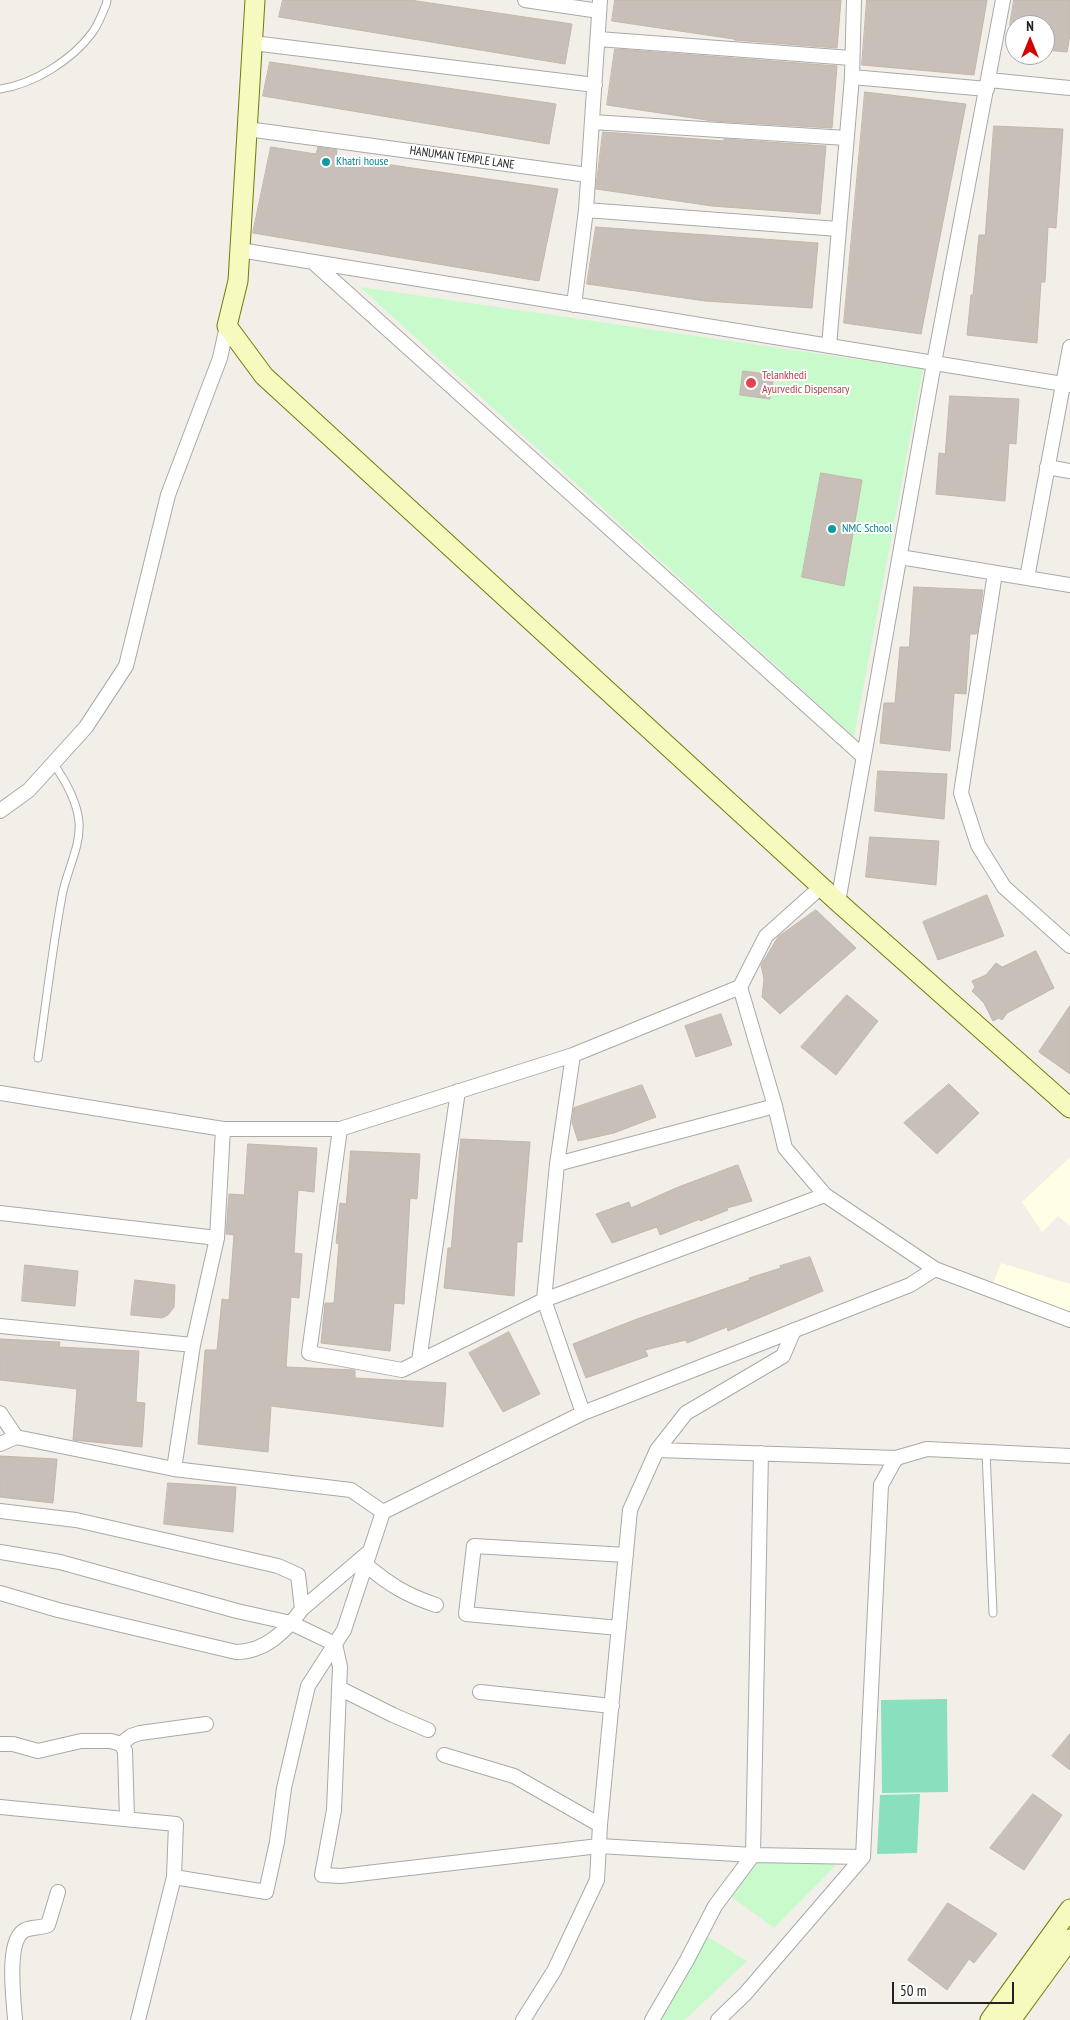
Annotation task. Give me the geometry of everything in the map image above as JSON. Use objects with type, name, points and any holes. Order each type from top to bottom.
[{"type":"street","points":[[0,812],[29,790],[86,727],[126,666],[168,495],[220,358],[238,280],[255,0]]},
{"type":"street","points":[[525,0],[600,5],[586,210],[574,305]]},
{"type":"street","points":[[829,346],[852,77],[854,0]]},
{"type":"street","points":[[838,902],[934,363],[1003,0]]},
{"type":"street","points":[[598,39],[851,58]]},
{"type":"street","points":[[252,43],[595,86]]},
{"type":"street","points":[[852,77],[1070,88]]},
{"type":"street","points":[[592,122],[846,138]]},
{"type":"street","name":"HANUMAN TEMPLE LANE","points":[[247,129],[588,175]]},
{"type":"street","points":[[586,210],[838,229]]},
{"type":"street","points":[[240,250],[1066,384]]},
{"type":"street","points":[[314,263],[864,757]]},
{"type":"street","points":[[227,326],[264,376],[838,902],[1070,1108]]},
{"type":"street","points":[[1027,578],[1047,468],[1066,384],[1070,347]]},
{"type":"street","points":[[1047,468],[1070,471]]},
{"type":"street","points":[[900,557],[1070,585]]},
{"type":"street","points":[[996,573],[961,793],[978,845],[1004,887],[1070,946]]},
{"type":"street","points":[[0,1093],[223,1130],[340,1129],[573,1055],[740,987],[766,936],[822,886]]},
{"type":"street","points":[[740,987],[775,1106],[785,1148],[825,1195],[935,1269],[1070,1320]]},
{"type":"street","points":[[573,1055],[557,1164],[544,1300],[583,1413]]},
{"type":"street","points":[[419,1361],[458,1092]]},
{"type":"street","points":[[557,1164],[775,1106]]},
{"type":"street","points":[[340,1129],[309,1353],[402,1370],[544,1300],[825,1195]]},
{"type":"street","points":[[174,1468],[193,1345],[217,1238],[223,1130]]},
{"type":"street","points":[[0,1213],[217,1238]]},
{"type":"street","points":[[174,1877],[266,1892],[277,1842],[284,1788],[308,1686],[344,1630],[383,1512],[583,1413],[910,1285],[935,1269]]},
{"type":"street","points":[[0,1326],[193,1345]]},
{"type":"street","points":[[523,2020],[554,1971],[597,1880],[600,1825],[630,1510],[658,1450],[686,1413],[783,1356],[794,1330]]},
{"type":"street","points":[[0,1413],[16,1436]]},
{"type":"street","points":[[0,1444],[16,1436],[174,1468],[351,1490],[383,1512]]},
{"type":"street","points":[[658,1450],[896,1458],[928,1449],[1070,1456]]},
{"type":"street","points":[[652,2020],[688,1960],[715,1906],[753,1855],[761,1453]]},
{"type":"street","points":[[718,2020],[745,1994],[863,1856],[881,1485],[896,1458]]},
{"type":"street","points":[[0,1511],[76,1520],[278,1566],[298,1576],[302,1608]]},
{"type":"street","points":[[619,1628],[466,1614],[474,1546],[626,1555]]},
{"type":"street","points":[[0,1593],[58,1610],[236,1652],[250,1652],[263,1647],[292,1623],[302,1608],[370,1550]]},
{"type":"street","points":[[0,1552],[60,1562],[237,1611],[292,1623],[335,1644]]},
{"type":"street","points":[[366,1565],[385,1581],[408,1595],[436,1605]]},
{"type":"street","points":[[335,1644],[340,1667],[334,1810],[322,1875],[341,1876],[599,1846],[753,1855],[863,1856]]},
{"type":"street","points":[[339,1688],[428,1730]]},
{"type":"street","points":[[480,1692],[612,1706]]},
{"type":"street","points":[[121,1744],[131,1736],[140,1733],[206,1724]]},
{"type":"street","points":[[0,1744],[13,1744],[38,1751],[81,1741],[111,1741],[121,1744],[125,1751],[126,1818]]},
{"type":"street","points":[[444,1755],[514,1776],[600,1825]]},
{"type":"street","points":[[0,1807],[176,1824],[174,1877],[138,2020]]},
{"type":"street","points":[[15,2020],[12,1958],[15,1945],[19,1936],[25,1930],[48,1925],[58,1892]]},
{"type":"street","points":[[990,2020],[1070,1909]]},
{"type":"street","points":[[1011,2020],[1070,1939]]},
{"type":"lane","points":[[0,89],[40,77],[67,57],[92,33],[107,0]]},
{"type":"lane","points":[[38,1058],[62,895],[79,830],[79,820],[71,795],[63,778],[53,764]]},
{"type":"lane","points":[[986,1452],[993,1613]]},
{"type":"shaded area","points":[[1070,1157],[1070,1226],[1058,1216],[1042,1232],[1022,1202]]},
{"type":"shaded area","points":[[1001,1263],[1070,1284],[1070,1321],[988,1296]]},
{"type":"green space","points":[[360,287],[923,369],[854,737]]},
{"type":"green space","points":[[947,1699],[948,1792],[882,1793],[881,1700]]},
{"type":"green space","points":[[920,1794],[917,1853],[877,1854],[880,1795]]},
{"type":"green space","points":[[755,1860],[795,1860],[836,1865],[774,1928],[729,1895]]},
{"type":"green space","points":[[708,1937],[747,1961],[685,2020],[658,2020]]},
{"type":"building","points":[[283,0],[410,0],[572,24],[565,64],[279,17]]},
{"type":"building","points":[[615,0],[841,0],[837,48],[734,40],[612,21]]},
{"type":"building","points":[[867,0],[987,0],[974,75],[862,65]]},
{"type":"building","points":[[1014,0],[1070,0],[1070,35],[1067,52],[1055,51],[1055,15],[1012,15]]},
{"type":"building","points":[[615,49],[837,66],[832,128],[713,121],[607,105]]},
{"type":"building","points":[[270,62],[556,104],[549,144],[263,96]]},
{"type":"building","points":[[865,92],[966,104],[921,334],[844,323]]},
{"type":"building","points":[[994,126],[1063,129],[1056,228],[1048,227],[1045,282],[1041,282],[1037,343],[967,335],[979,235],[985,235]]},
{"type":"building","points":[[603,132],[826,146],[820,214],[712,206],[596,189]]},
{"type":"building","points":[[271,147],[316,154],[318,147],[337,150],[336,157],[558,189],[539,281],[253,233]]},
{"type":"building","points":[[596,227],[818,243],[812,308],[705,301],[587,284]]},
{"type":"building","points":[[743,371],[774,375],[770,399],[740,395]]},
{"type":"building","points":[[950,396],[1019,399],[1016,444],[1009,443],[1005,501],[936,494],[939,453],[945,454]]},
{"type":"building","name":"NMC School","points":[[821,473],[862,480],[844,586],[802,577]]},
{"type":"building","points":[[914,587],[983,590],[977,634],[970,634],[966,694],[954,693],[950,751],[880,743],[884,703],[895,703],[900,647],[909,647]]},
{"type":"building","points":[[878,771],[947,774],[944,819],[875,811]]},
{"type":"building","points":[[870,837],[939,841],[936,885],[866,877]]},
{"type":"building","points":[[987,895],[1004,936],[938,960],[923,922]]},
{"type":"building","points":[[816,910],[856,948],[780,1014],[762,997],[764,979],[761,965],[778,937]]},
{"type":"building","points":[[1036,951],[1054,988],[1007,1013],[1002,1020],[999,1018],[993,1021],[984,1003],[972,991],[975,987],[972,981],[986,975],[996,963],[1002,967]]},
{"type":"building","points":[[847,995],[878,1021],[836,1075],[801,1047]]},
{"type":"building","points":[[1070,1006],[1070,1074],[1039,1052]]},
{"type":"building","points":[[721,1014],[732,1045],[696,1057],[685,1026]]},
{"type":"building","points":[[949,1084],[979,1113],[937,1154],[904,1123]]},
{"type":"building","points":[[642,1085],[656,1117],[614,1133],[578,1141],[572,1122],[574,1108]]},
{"type":"building","points":[[461,1139],[530,1142],[522,1242],[517,1242],[514,1296],[444,1288],[448,1248],[451,1248]]},
{"type":"building","points":[[248,1144],[317,1148],[314,1192],[298,1190],[294,1253],[302,1254],[299,1298],[291,1297],[286,1367],[355,1370],[355,1378],[446,1383],[443,1427],[271,1406],[268,1452],[198,1444],[205,1350],[217,1350],[222,1299],[229,1300],[234,1235],[226,1234],[229,1194],[244,1195]]},
{"type":"building","points":[[351,1151],[420,1154],[417,1199],[410,1198],[404,1304],[394,1303],[390,1351],[321,1343],[325,1303],[334,1303],[339,1244],[336,1243],[340,1203],[346,1204]]},
{"type":"building","points":[[738,1165],[752,1201],[727,1208],[728,1210],[660,1235],[657,1227],[612,1243],[596,1214],[629,1202],[631,1208],[676,1188]]},
{"type":"building","points":[[810,1257],[823,1291],[728,1331],[727,1327],[687,1343],[686,1340],[645,1350],[648,1356],[586,1378],[573,1344],[637,1319],[750,1280],[749,1278],[781,1268],[780,1266]]},
{"type":"building","points":[[25,1265],[78,1271],[75,1306],[22,1301]]},
{"type":"building","points":[[135,1280],[175,1285],[174,1307],[168,1315],[162,1318],[131,1315]]},
{"type":"building","points":[[509,1332],[540,1394],[503,1412],[469,1353]]},
{"type":"building","points":[[0,1339],[60,1342],[59,1347],[139,1351],[136,1402],[145,1403],[142,1447],[73,1440],[77,1389],[0,1380]]},
{"type":"building","points":[[0,1456],[57,1459],[53,1503],[0,1497]]},
{"type":"building","points":[[168,1483],[236,1487],[233,1532],[164,1524]]},
{"type":"building","points":[[1070,1734],[1070,1770],[1052,1756]]},
{"type":"building","points":[[1033,1794],[1062,1815],[1024,1870],[990,1848]]},
{"type":"building","points":[[948,1903],[997,1934],[974,1963],[969,1959],[947,1990],[908,1960]]},
{"type":"place","name":"Khatri house","points":[[326,162]]},
{"type":"place","name":"Telankhedi Ayurvedic Dispensary","points":[[751,383]]},
{"type":"place","name":"NMC School","points":[[832,529]]}]
